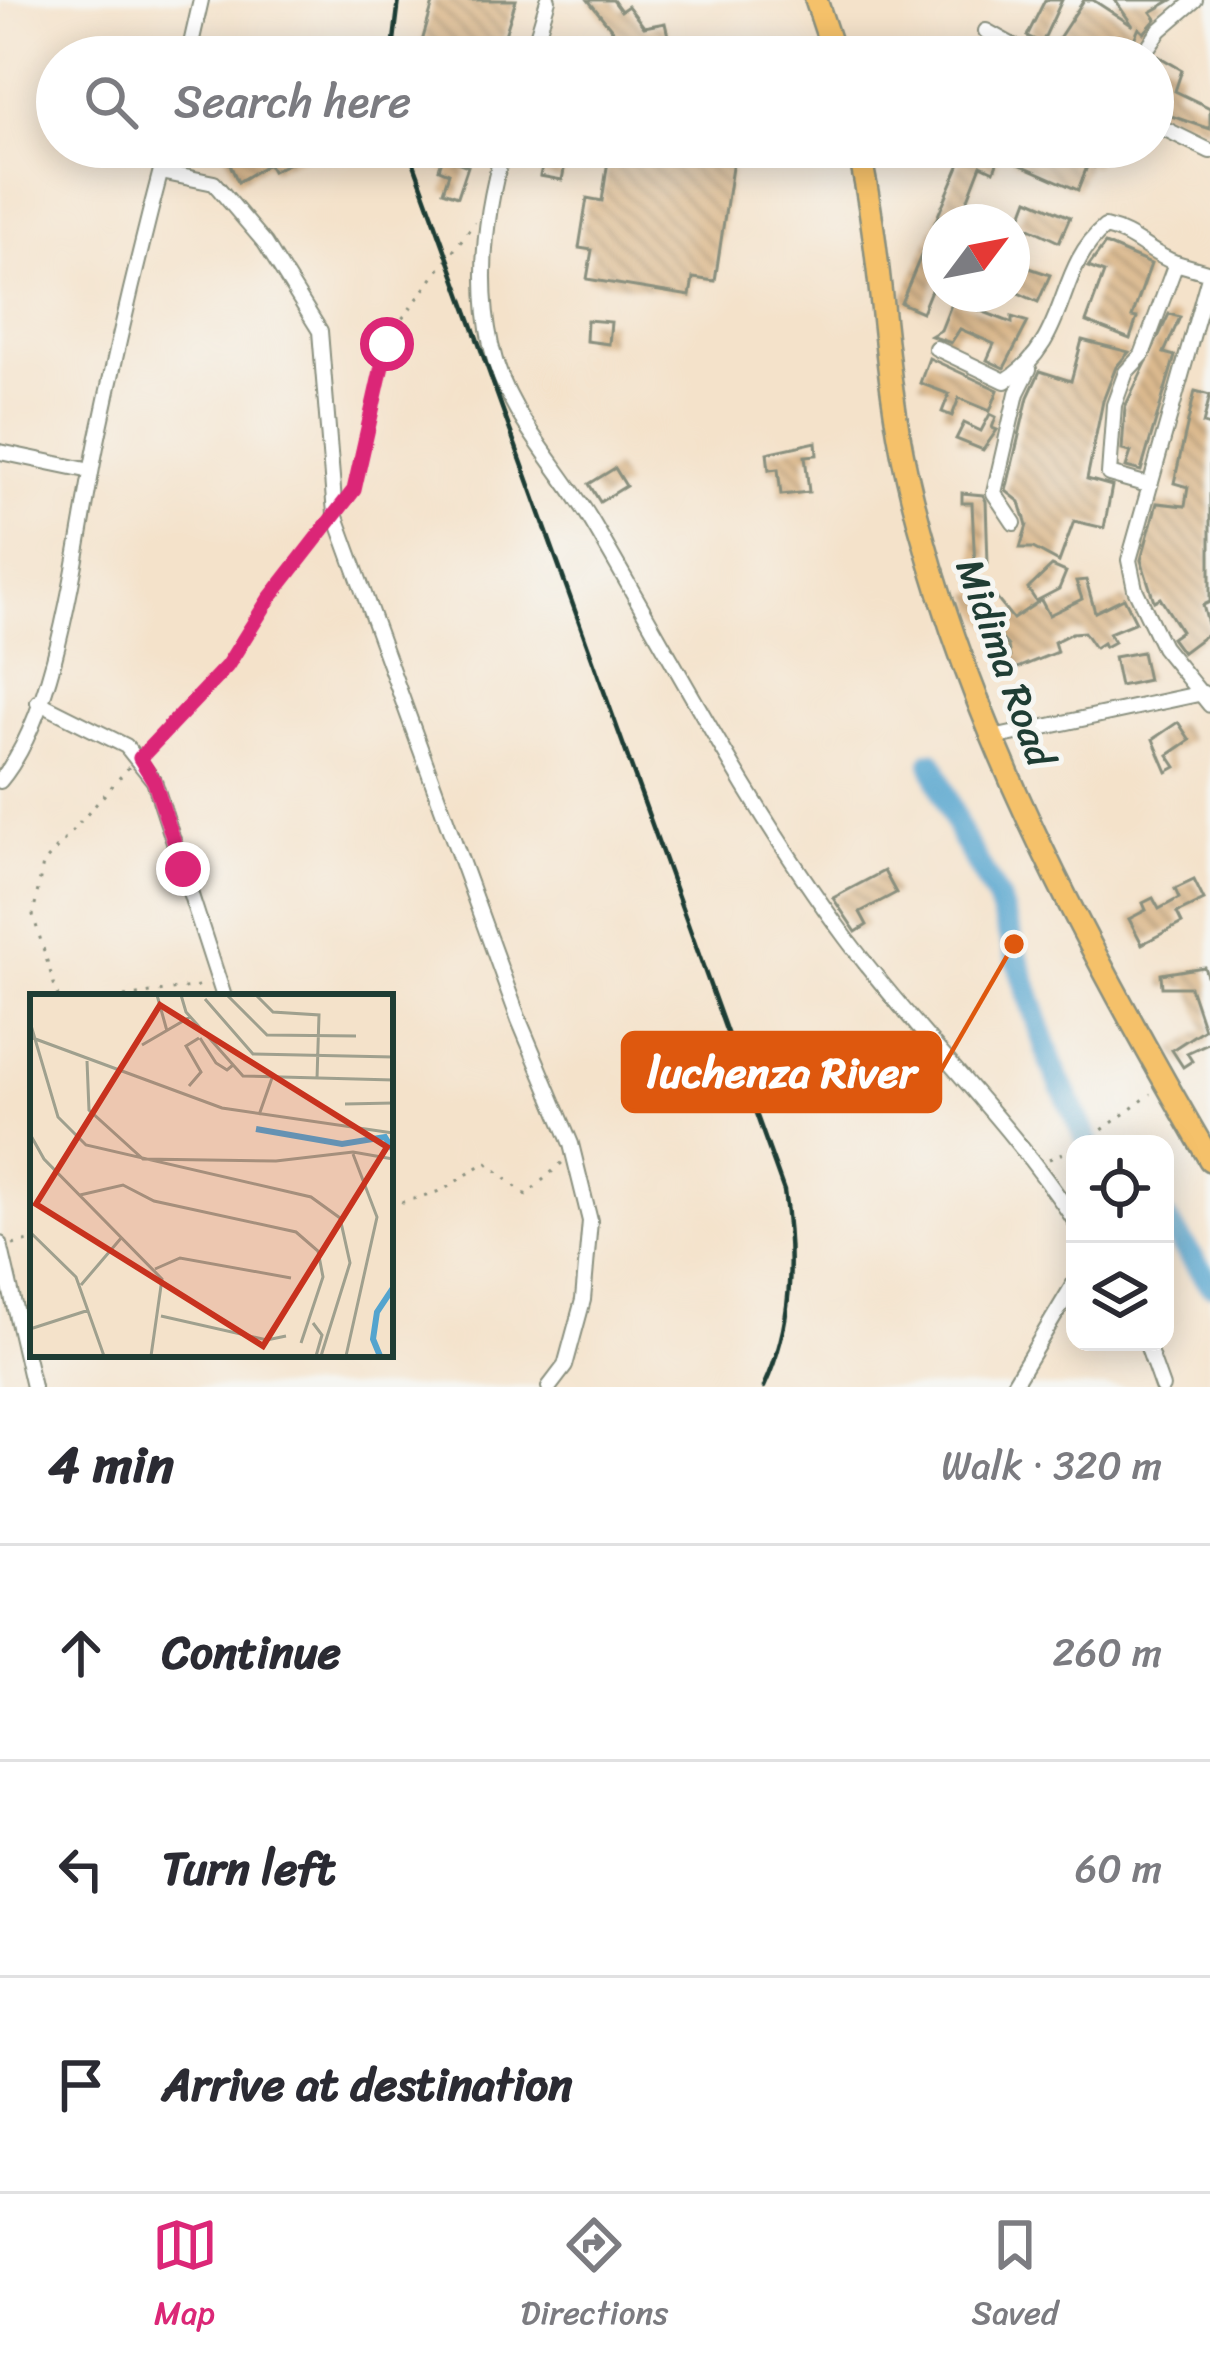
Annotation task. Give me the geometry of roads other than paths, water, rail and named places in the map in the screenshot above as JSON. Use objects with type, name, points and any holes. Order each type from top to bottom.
[{"type":"main road","points":[[816,0],[828,36]]},
{"type":"main road","name":"Midima Road","points":[[861,168],[906,472],[950,622],[993,738],[1069,904],[1210,1160]]},
{"type":"street","points":[[193,36],[201,0]]},
{"type":"street","points":[[537,36],[548,0]]},
{"type":"street","points":[[1156,36],[1195,0]]},
{"type":"street","points":[[986,31],[995,36]]},
{"type":"street","points":[[1174,133],[1210,151]]},
{"type":"street","points":[[0,781],[16,760],[60,629],[91,471],[162,168]]},
{"type":"street","points":[[498,168],[483,283],[491,346],[525,428],[572,488],[654,635],[844,936],[1066,1209]]},
{"type":"street","points":[[161,172],[214,182],[266,243],[320,331],[335,514],[573,1154],[590,1220],[583,1300],[565,1366],[549,1387]]},
{"type":"street","points":[[993,738],[1207,699],[1163,647],[1135,589],[1129,560],[1210,273],[1150,254],[1130,232],[1105,227],[1087,242],[1050,339],[1017,393],[994,493],[1014,524]]},
{"type":"street","points":[[1148,485],[1109,474],[1114,405],[1126,372],[1142,355],[1176,263]]},
{"type":"street","points":[[937,348],[1005,381],[1032,364]]},
{"type":"street","points":[[0,452],[91,471]]},
{"type":"street","points":[[38,702],[140,758],[154,781],[222,990]]},
{"type":"street","points":[[2,1248],[33,1387]]},
{"type":"street","points":[[1012,1387],[1066,1297]]},
{"type":"street","points":[[1149,1351],[1162,1387]]},
{"type":"waterway","points":[[932,763],[961,835],[998,899],[1051,1063],[1085,1135]]},
{"type":"waterway","points":[[1174,1232],[1210,1284]]},
{"type":"railway","points":[[395,36],[399,0]]},
{"type":"railway","points":[[416,168],[784,1191],[789,1291],[781,1340],[764,1387]]},
{"type":"place","name":"luchenza River","points":[[1014,944]]}]
